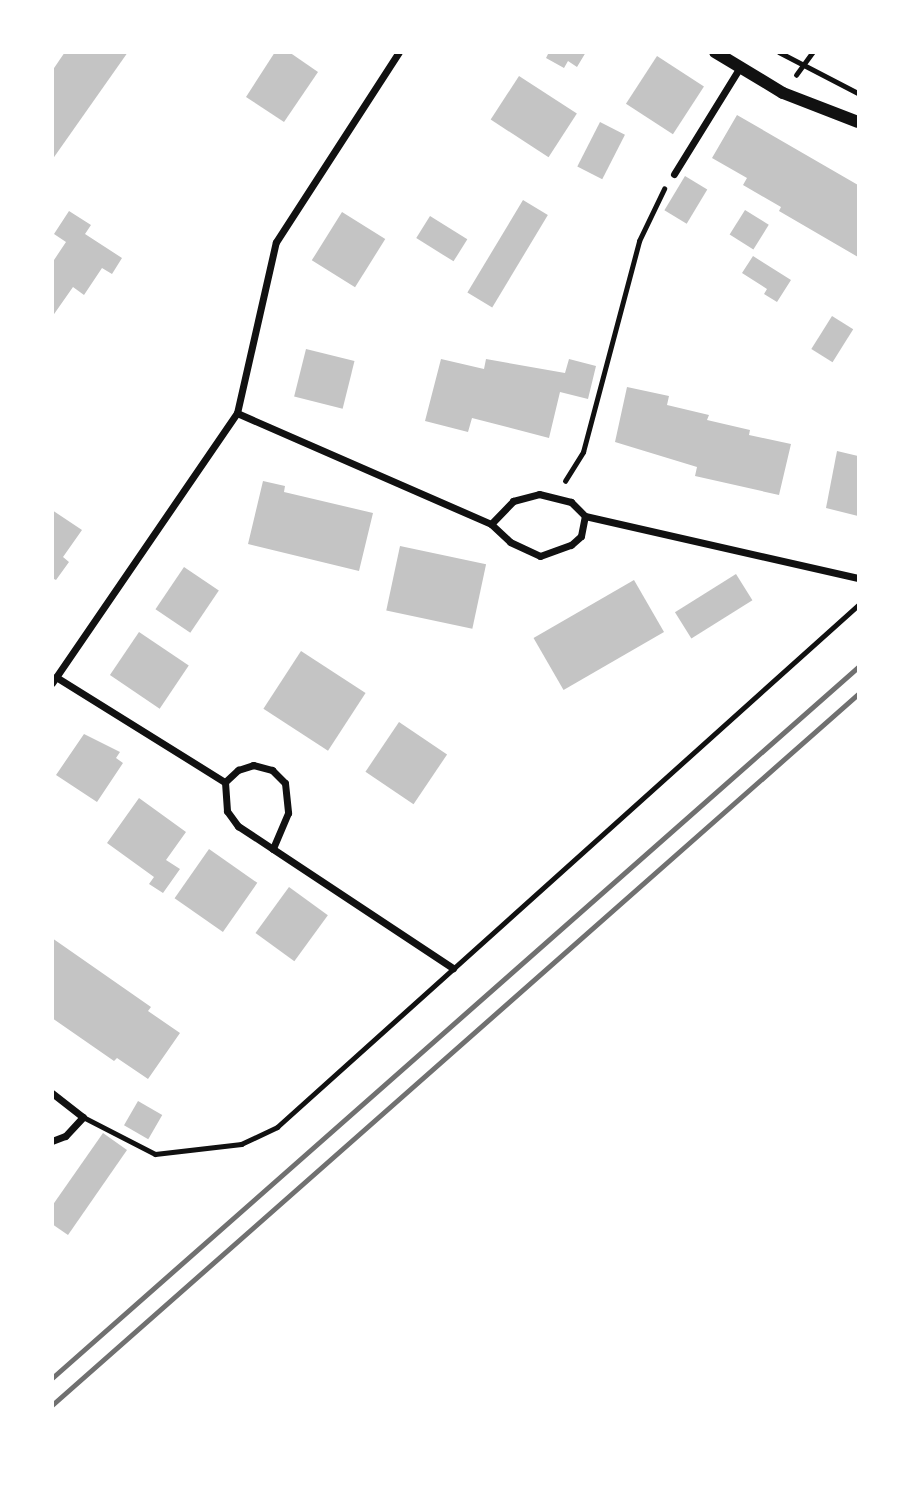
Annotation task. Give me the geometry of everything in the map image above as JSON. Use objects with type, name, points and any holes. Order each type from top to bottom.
[{"type":"street","points":[[225,782],[54,680],[237,413],[276,242],[399,52]]},
{"type":"street","points":[[715,52],[783,93],[859,122]]},
{"type":"street","points":[[674,174],[740,67]]},
{"type":"street","points":[[237,413],[491,524],[510,542],[540,556],[571,545],[581,536],[585,516]]},
{"type":"street","points":[[491,524],[500,510],[526,494],[556,496],[571,502],[585,516],[859,578]]},
{"type":"street","points":[[225,782],[238,770],[253,765],[272,770],[285,783],[288,813],[273,849]]},
{"type":"street","points":[[225,782],[228,811],[238,826],[453,968]]},
{"type":"street","points":[[52,1093],[83,1117],[65,1136],[52,1141]]},
{"type":"lane","points":[[83,1117],[155,1154],[241,1144],[277,1128],[859,605]]},
{"type":"path","points":[[779,52],[859,93]]},
{"type":"path","points":[[556,496],[583,452],[639,241],[674,174]]},
{"type":"building","points":[[65,52],[128,52],[52,160],[52,71]]},
{"type":"building","points":[[275,52],[289,52],[318,72],[284,122],[246,97]]},
{"type":"building","points":[[549,52],[586,52],[577,67],[568,61],[564,68],[546,58]]},
{"type":"building","points":[[657,56],[704,86],[673,134],[626,104]]},
{"type":"building","points":[[519,76],[577,114],[549,157],[491,120]]},
{"type":"building","points":[[737,115],[858,185],[858,257],[779,211],[781,207],[743,185],[747,178],[712,158]]},
{"type":"building","points":[[600,122],[625,135],[602,179],[577,167]]},
{"type":"building","points":[[685,176],[707,189],[687,224],[664,210]]},
{"type":"building","points":[[523,200],[548,215],[492,308],[467,293]]},
{"type":"building","points":[[745,210],[769,225],[753,249],[730,235]]},
{"type":"building","points":[[69,211],[91,225],[85,234],[122,258],[112,274],[102,268],[84,295],[73,287],[52,317],[52,263],[66,242],[54,234]]},
{"type":"building","points":[[342,212],[385,239],[355,287],[312,260]]},
{"type":"building","points":[[430,216],[467,239],[454,261],[416,238]]},
{"type":"building","points":[[753,256],[791,280],[777,302],[764,294],[767,289],[742,273]]},
{"type":"building","points":[[832,316],[853,329],[833,362],[811,349]]},
{"type":"building","points":[[306,349],[355,361],[343,409],[294,397]]},
{"type":"building","points":[[441,359],[484,369],[486,359],[565,373],[569,359],[596,366],[588,399],[560,392],[549,438],[472,418],[468,432],[425,421]]},
{"type":"building","points":[[627,387],[669,396],[667,405],[709,415],[707,420],[750,430],[749,435],[791,444],[779,495],[695,476],[697,467],[615,442]]},
{"type":"building","points":[[837,451],[858,456],[858,516],[826,508]]},
{"type":"building","points":[[263,481],[285,486],[284,492],[373,513],[359,571],[248,544]]},
{"type":"building","points":[[52,510],[82,530],[63,557],[69,562],[56,580],[52,578]]},
{"type":"building","points":[[400,546],[486,564],[472,629],[386,611]]},
{"type":"building","points":[[184,567],[219,590],[190,633],[155,609]]},
{"type":"building","points":[[736,574],[752,600],[691,638],[675,612]]},
{"type":"building","points":[[634,580],[664,632],[564,690],[534,638]]},
{"type":"building","points":[[139,632],[189,666],[160,709],[110,675]]},
{"type":"building","points":[[301,651],[366,693],[328,751],[263,709]]},
{"type":"building","points":[[399,722],[447,754],[414,804],[365,772]]},
{"type":"building","points":[[84,734],[120,752],[116,758],[123,763],[97,802],[56,775]]},
{"type":"building","points":[[139,798],[186,832],[166,860],[180,869],[163,893],[149,884],[154,877],[107,843]]},
{"type":"building","points":[[209,849],[257,883],[223,932],[175,898]]},
{"type":"building","points":[[289,887],[328,915],[294,961],[255,933]]},
{"type":"building","points":[[52,938],[151,1007],[148,1011],[180,1033],[148,1079],[117,1058],[114,1061],[52,1018]]},
{"type":"building","points":[[138,1101],[162,1115],[148,1139],[124,1125]]},
{"type":"building","points":[[103,1133],[127,1150],[68,1235],[52,1224],[52,1206]]},
{"type":"railway","points":[[52,1378],[858,667]]},
{"type":"railway","points":[[52,1405],[858,694]]}]
